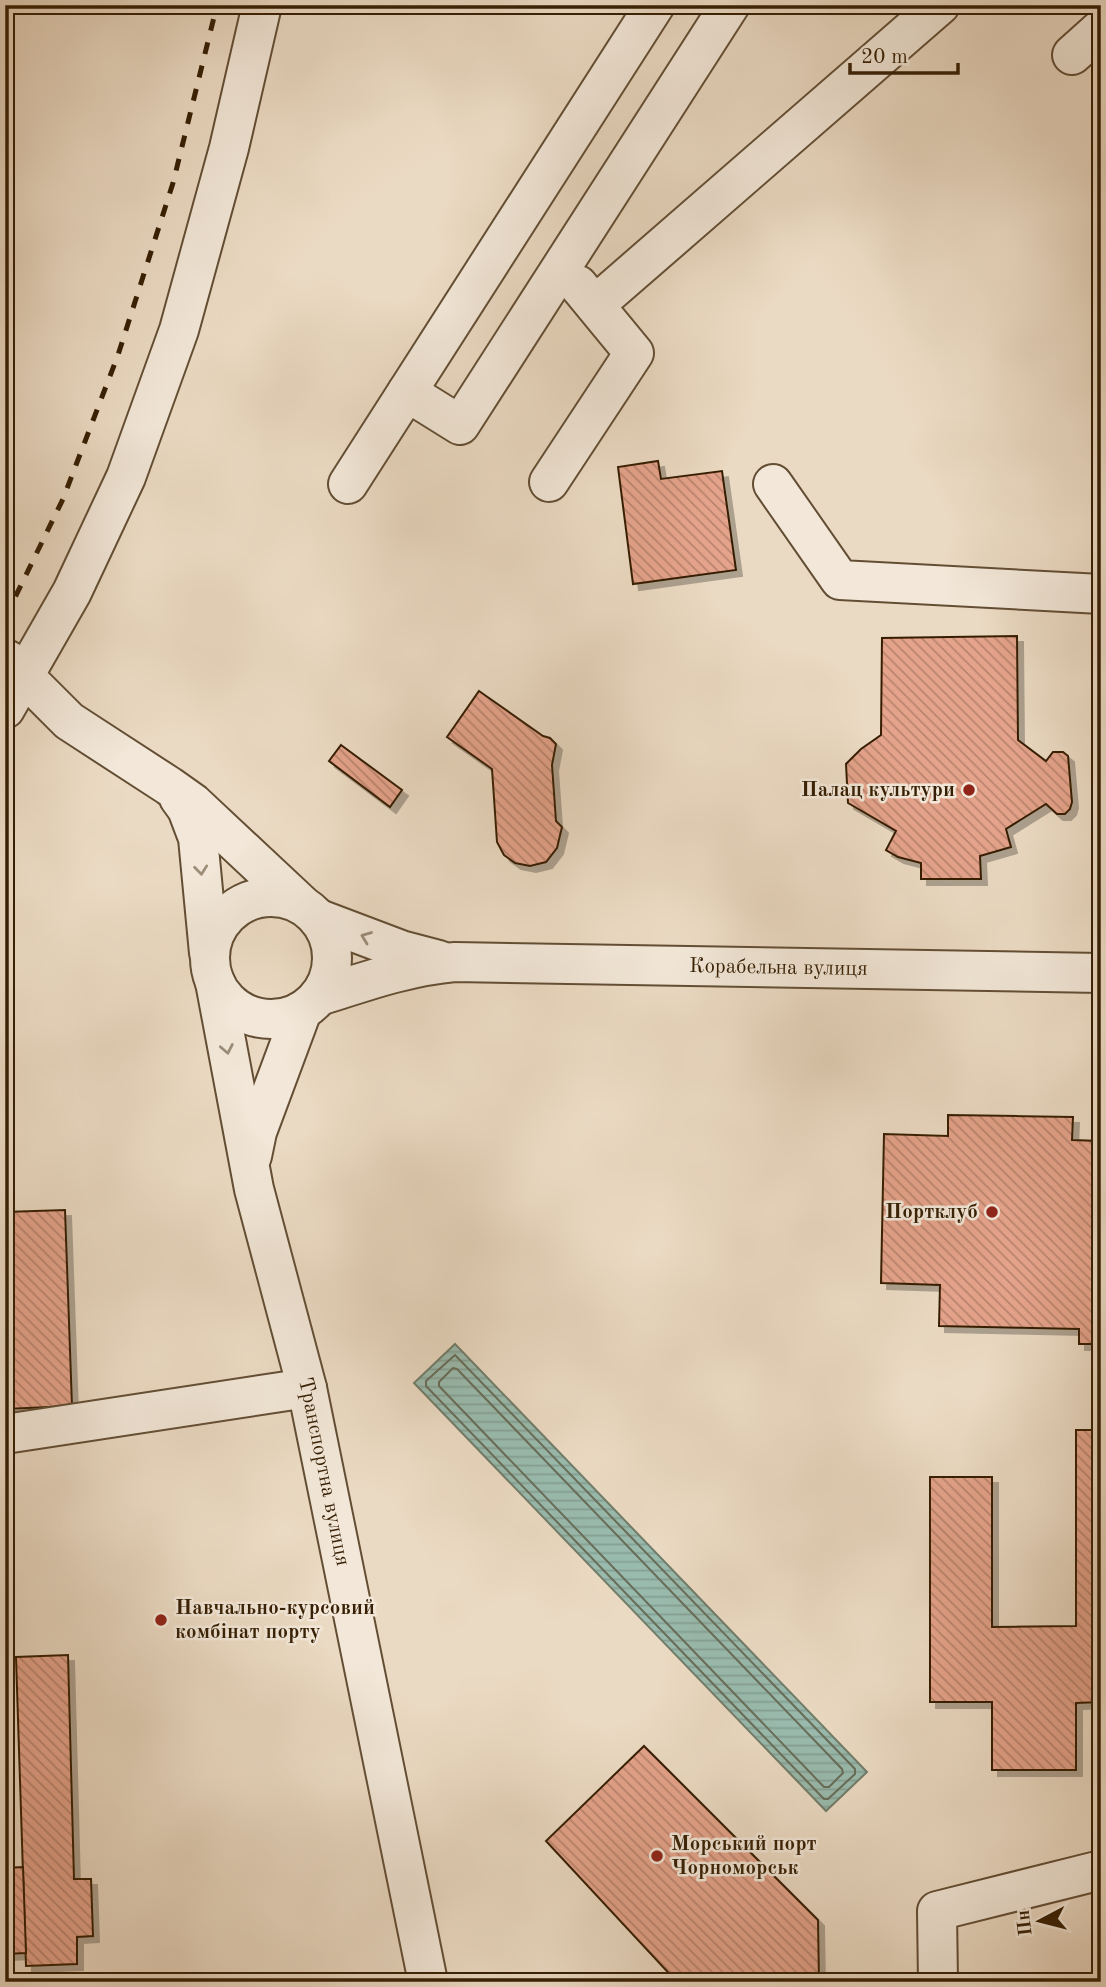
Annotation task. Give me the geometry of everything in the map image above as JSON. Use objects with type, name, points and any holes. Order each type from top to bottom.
[{"type":"street","points":[[262,5],[229,148],[179,330],[126,477],[72,592],[11,680],[193,803],[310,912],[329,938],[332,955],[328,981],[311,1004]]},
{"type":"street","points":[[348,484],[655,5]]},
{"type":"street","points":[[407,391],[460,425],[730,5]]},
{"type":"street","points":[[595,305],[940,5]]},
{"type":"street","points":[[1073,55],[1101,29]]},
{"type":"street","points":[[549,482],[634,353],[563,266]]},
{"type":"street","points":[[773,484],[840,580],[1101,594]]},
{"type":"street","name":"Транспортна вулиця","points":[[169,786],[187,809],[198,838],[212,971],[254,1189],[307,1388],[428,1982]]},
{"type":"street","points":[[282,897],[310,912],[401,950],[427,958],[455,962],[408,969],[311,1004],[282,1018],[259,1018],[240,1011],[225,999],[212,971],[214,935],[224,919],[237,906],[258,898],[282,897]]},
{"type":"street","name":"Корабельна вулиця","points":[[455,962],[1101,973]]},
{"type":"street","name":"Транспортна вулиця","points":[[251,1172],[257,1132],[311,1004]]},
{"type":"street","points":[[5,1434],[307,1388]]},
{"type":"street","points":[[938,1982],[937,1911],[1101,1870]]},
{"type":"water","points":[[455,1344],[867,1772],[826,1811],[414,1383]]},
{"type":"building","points":[[658,461],[661,479],[722,471],[736,570],[633,584],[618,467]]},
{"type":"building","points":[[1017,636],[1018,740],[1046,761],[1053,752],[1063,752],[1068,756],[1072,802],[1070,809],[1065,814],[1057,814],[1046,804],[1006,829],[1011,847],[980,856],[981,879],[921,879],[921,863],[898,857],[886,850],[896,831],[848,803],[846,764],[881,735],[882,638]]},
{"type":"building","points":[[479,691],[556,744],[552,765],[556,821],[562,827],[557,848],[546,862],[530,866],[515,863],[504,855],[497,842],[492,769],[447,737]]},
{"type":"building","points":[[341,745],[402,790],[390,807],[329,761]]},
{"type":"building","name":"Портклуб","points":[[948,1115],[1073,1117],[1072,1140],[1101,1141],[1101,1344],[1079,1344],[1079,1329],[939,1326],[940,1285],[881,1283],[884,1134],[948,1136]]},
{"type":"building","points":[[65,1210],[72,1406],[5,1409],[5,1212]]},
{"type":"building","points":[[1076,1430],[1101,1430],[1101,1702],[1076,1703],[1076,1770],[992,1770],[992,1702],[930,1702],[930,1477],[992,1477],[992,1627],[1076,1626]]},
{"type":"building","points":[[68,1655],[74,1879],[91,1879],[93,1936],[77,1937],[77,1964],[26,1966],[16,1657]]},
{"type":"building","name":"Морський порт Чорноморськ","points":[[644,1746],[818,1920],[819,1982],[677,1982],[546,1841]]},
{"type":"building","points":[[23,1867],[26,1953],[5,1954],[5,1868]]},
{"type":"railway","points":[[5,618],[63,499],[118,355],[173,183],[217,5]]},
{"type":"place","name":"Палац культури","points":[[969,790]]},
{"type":"place","name":"Портклуб","points":[[992,1212]]},
{"type":"place","name":"Навчально-курсовий комбінат порту","points":[[161,1620]]},
{"type":"place","name":"Морський порт Чорноморськ","points":[[657,1856]]}]
